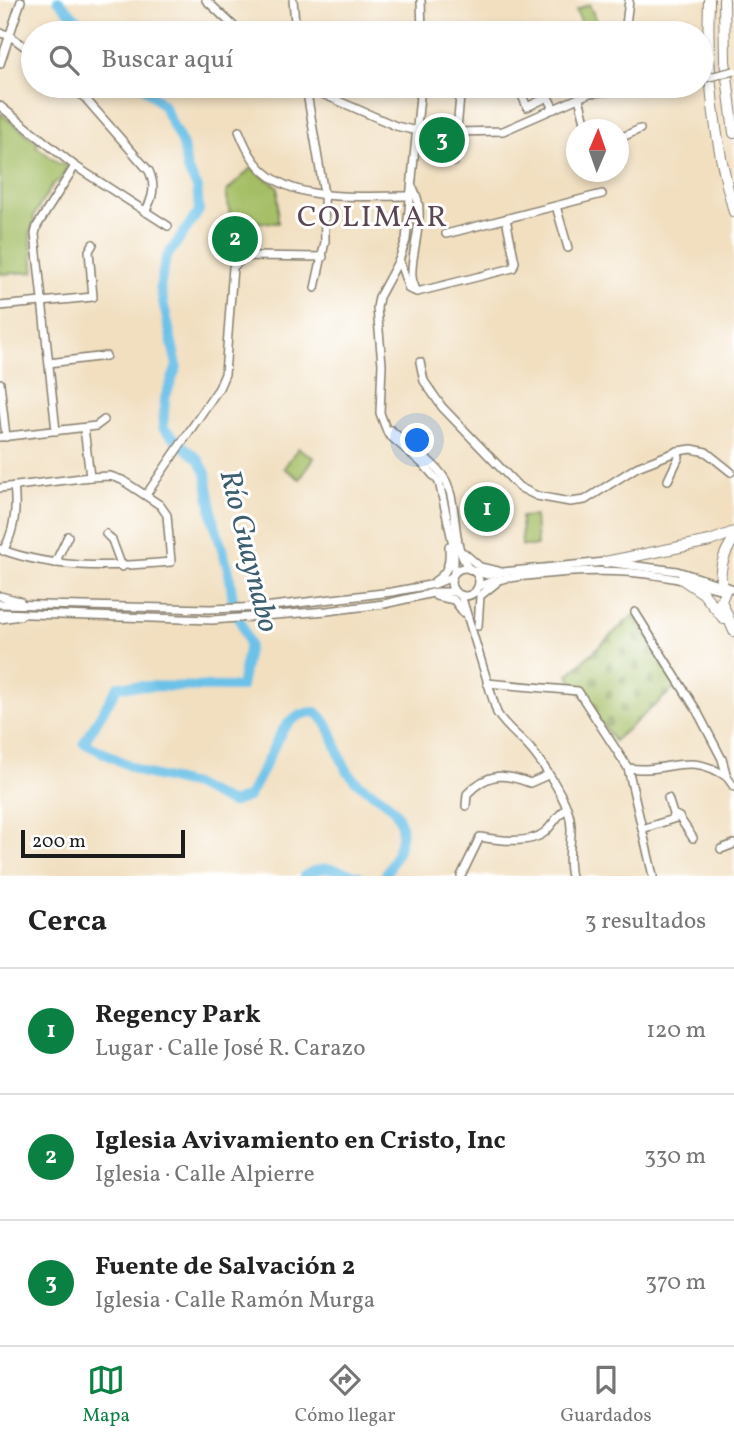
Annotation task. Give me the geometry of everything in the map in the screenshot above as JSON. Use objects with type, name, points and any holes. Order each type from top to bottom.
[{"type":"highway","points":[[709,0],[710,21]]},
{"type":"highway","points":[[724,0],[725,61],[734,133]]},
{"type":"highway","points":[[713,98],[726,184],[734,212]]},
{"type":"highway","points":[[729,105],[734,120]]},
{"type":"highway","points":[[605,562],[710,541],[734,532]]},
{"type":"highway","points":[[734,539],[725,553],[728,590],[721,601],[734,631]]},
{"type":"highway","points":[[682,579],[703,593],[734,631]]},
{"type":"street","points":[[206,0],[228,21]]},
{"type":"street","points":[[293,0],[295,21]]},
{"type":"street","points":[[421,0],[422,21]]},
{"type":"street","points":[[626,21],[629,0]]},
{"type":"street","points":[[0,64],[21,1]]},
{"type":"street","points":[[0,33],[21,44]]},
{"type":"street","points":[[713,76],[734,71]]},
{"type":"street","points":[[85,98],[149,171],[153,192],[145,212]]},
{"type":"street","points":[[307,98],[324,194],[325,242],[315,288]]},
{"type":"street","points":[[330,98],[390,124],[417,131],[503,131],[579,98],[584,119]]},
{"type":"street","points":[[420,98],[406,240],[399,260],[379,296],[377,308],[382,363],[379,407],[388,434],[437,478],[454,555],[451,584],[474,626],[497,713],[503,723],[528,746],[567,808],[572,828],[569,863],[572,876]]},
{"type":"street","points":[[454,162],[460,98]]},
{"type":"street","points":[[523,98],[527,107],[546,98]]},
{"type":"street","points":[[548,98],[554,109]]},
{"type":"street","points":[[0,106],[75,166],[168,226]]},
{"type":"street","points":[[629,134],[640,129]]},
{"type":"street","points":[[239,131],[254,161],[273,179],[296,190],[324,194],[411,196]]},
{"type":"street","points":[[56,431],[35,234],[37,226],[75,166]]},
{"type":"street","points":[[411,186],[418,199],[417,241],[412,271],[417,292]]},
{"type":"street","points":[[446,234],[602,194]]},
{"type":"street","points":[[556,205],[568,248]]},
{"type":"street","points":[[399,260],[408,289],[417,292],[515,267],[506,219]]},
{"type":"street","points":[[0,306],[93,297],[89,251],[93,244]]},
{"type":"street","points":[[146,495],[219,388],[225,374],[233,267],[252,256],[323,257]]},
{"type":"street","points":[[49,363],[106,356]]},
{"type":"street","points":[[420,362],[424,381],[442,407],[519,487],[537,496],[570,502],[585,500],[637,467],[678,451],[692,449],[706,452],[731,472]]},
{"type":"street","points":[[0,383],[3,437],[96,426],[104,420]]},
{"type":"street","points":[[383,422],[446,480],[463,559],[478,579],[474,626]]},
{"type":"street","points":[[84,428],[90,477]]},
{"type":"street","points":[[668,480],[679,457],[678,451]]},
{"type":"street","points":[[0,488],[14,486],[90,477],[110,476],[122,480],[160,505],[167,515],[172,562],[122,566],[55,563],[2,550],[9,541],[16,515],[14,486]]},
{"type":"street","points":[[423,585],[436,580],[446,570],[449,562],[450,531]]},
{"type":"street","points":[[106,534],[113,540],[122,566]]},
{"type":"street","points":[[55,563],[68,536]]},
{"type":"street","points":[[460,545],[474,564],[487,570],[502,572]]},
{"type":"street","points":[[0,604],[210,609],[264,607],[342,599],[435,584],[460,569],[488,575],[605,562],[665,568],[728,590]]},
{"type":"street","points":[[0,613],[212,620],[267,617],[327,611],[447,591],[467,596],[492,581],[592,570],[635,571],[728,590]]},
{"type":"street","points":[[474,626],[480,596],[489,587],[508,579]]},
{"type":"street","points":[[0,596],[34,604]]},
{"type":"street","points":[[427,596],[443,596],[454,600],[474,626]]},
{"type":"street","points":[[635,612],[697,711],[722,759],[727,778]]},
{"type":"street","points":[[0,619],[35,615]]},
{"type":"street","points":[[488,683],[578,691],[628,768],[653,876]]},
{"type":"street","points":[[628,768],[641,770],[697,763],[713,768],[734,787]]},
{"type":"street","points":[[466,806],[467,794],[488,779],[508,775],[530,783],[548,775]]},
{"type":"street","points":[[668,798],[673,814],[679,817],[693,838]]},
{"type":"street","points":[[461,876],[480,838],[510,842],[544,834],[558,814],[567,808]]},
{"type":"street","points":[[642,829],[679,817]]},
{"type":"street","points":[[721,849],[734,844]]},
{"type":"green space","points":[[589,4],[596,21],[581,21],[576,10]]},
{"type":"green space","points":[[0,113],[38,143],[36,146],[60,165],[63,163],[67,167],[33,217],[35,221],[30,233],[34,272],[0,274]]},
{"type":"green space","points":[[251,168],[278,187],[278,223],[231,221],[226,192]]},
{"type":"green space","points":[[298,448],[314,458],[300,479],[284,468]]},
{"type":"green space","points":[[535,516],[537,546],[522,546],[521,517]]},
{"type":"green space","points":[[633,615],[677,686],[614,741],[568,675]]},
{"type":"waterway","name":"Río Guaynabo","points":[[58,0],[78,21]]},
{"type":"waterway","name":"Río Guaynabo","points":[[156,98],[163,105],[183,146],[187,169],[197,187],[199,211],[166,258],[160,287],[177,366],[165,398],[163,428],[199,460],[206,473],[213,519],[229,572],[233,601],[249,644],[241,687],[118,686],[84,743],[144,773],[194,785],[231,803],[248,797],[284,728],[297,717],[316,712],[327,725],[340,757],[352,777],[389,805],[401,823],[400,844],[385,876]]},
{"type":"waterway","name":"Río Guaynabo","points":[[304,876],[319,869],[338,870],[359,876]]},
{"type":"place","name":"Fuente de Salvación 2","points":[[442,140]]},
{"type":"place","name":"Iglesia Avivamiento en Cristo, Inc","points":[[235,239]]},
{"type":"place","name":"Regency Park","points":[[487,509]]},
{"type":"district","name":"COLIMAR","points":[[373,218]]}]
